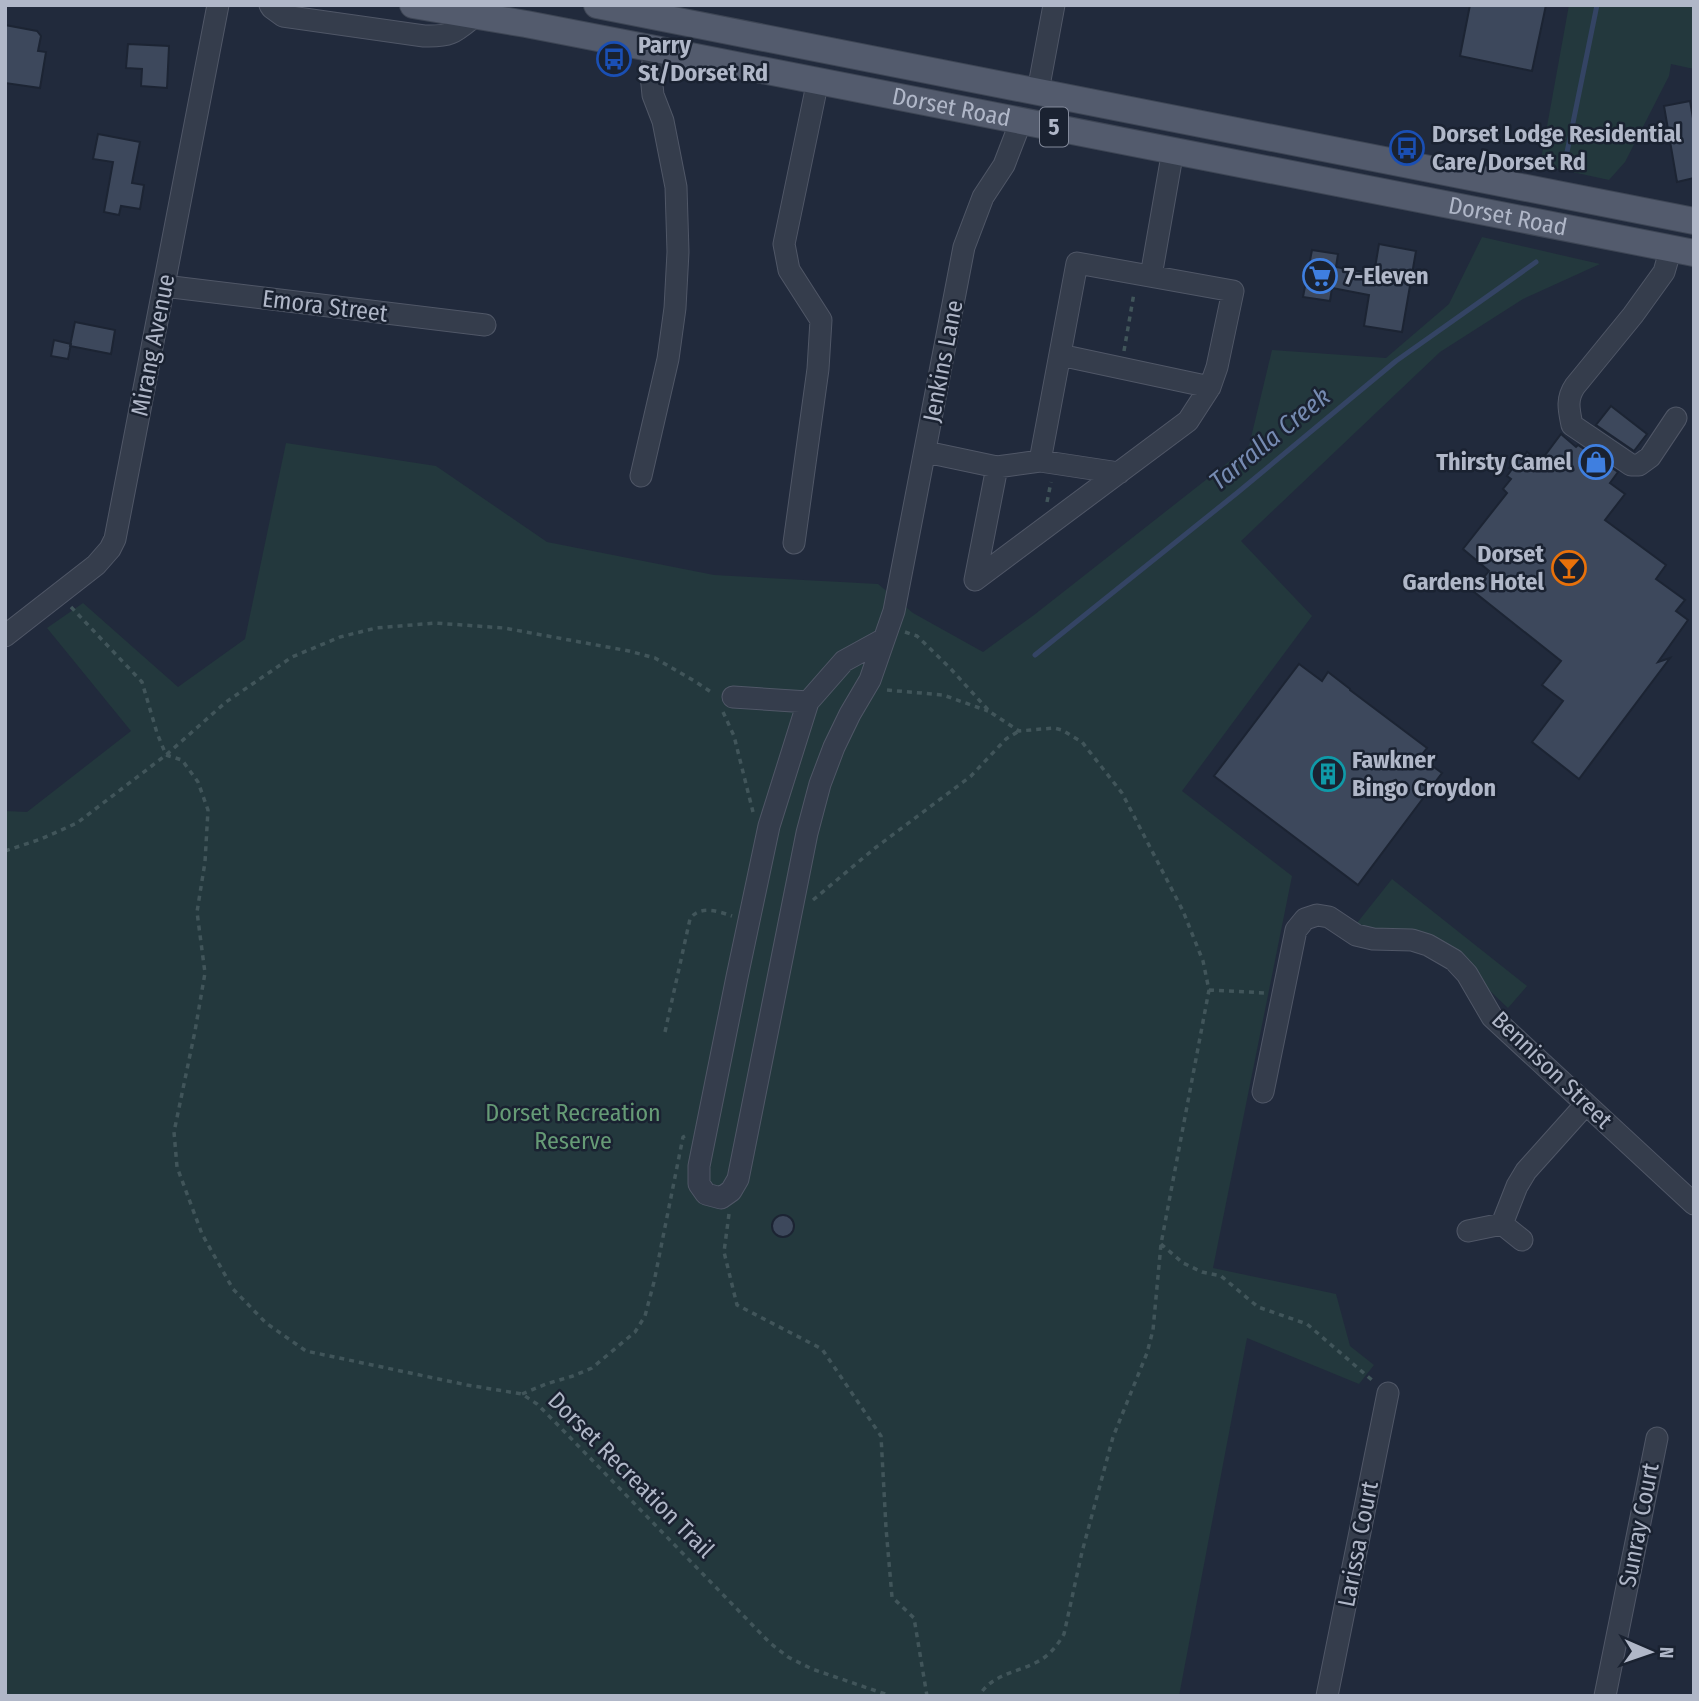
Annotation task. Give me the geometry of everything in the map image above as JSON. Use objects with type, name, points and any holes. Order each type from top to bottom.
[{"type":"main road","name":"Dorset Road","points":[[413,5],[818,80],[1682,250]]},
{"type":"main road","name":"Dorset Road","points":[[597,5],[692,14],[1038,91],[1685,219]]},
{"type":"main road","points":[[1021,121],[1038,91]]},
{"type":"main road","points":[[1338,183],[1345,152]]},
{"type":"main road","points":[[1682,250],[1685,219]]},
{"type":"street","name":"Mirang Avenue","points":[[5,636],[104,558],[115,539],[218,5]]},
{"type":"street","points":[[270,5],[283,16],[442,37],[457,31],[476,15]]},
{"type":"street","points":[[1038,91],[1054,5]]},
{"type":"street","points":[[641,476],[668,359],[676,308],[678,252],[676,187],[663,121],[653,95],[651,75],[655,49]]},
{"type":"street","points":[[794,543],[818,369],[821,320],[789,270],[784,244],[818,80]]},
{"type":"street","name":"Jenkins Lane","points":[[731,1191],[738,1179],[807,833],[820,784],[834,747],[870,680],[889,625],[926,452],[964,247],[983,197],[1004,165],[1021,121]]},
{"type":"street","points":[[1144,275],[1173,150]]},
{"type":"street","points":[[1676,418],[1650,457],[1639,465],[1630,465],[1572,425],[1568,402],[1571,391],[1682,250]]},
{"type":"street","points":[[997,467],[975,580],[1188,421],[1210,387],[1217,367],[1233,291],[1077,263],[1059,355],[1048,462]]},
{"type":"street","name":"Emora Street","points":[[164,286],[485,325]]},
{"type":"street","points":[[1059,355],[1210,387]]},
{"type":"street","points":[[926,452],[997,467],[1048,462],[1119,473]]},
{"type":"street","points":[[731,1191],[722,1198],[706,1194],[699,1184],[699,1166],[769,826],[808,702],[844,661],[889,625]]},
{"type":"street","points":[[722,699],[808,702]]},
{"type":"street","name":"Bennison Street","points":[[1263,1092],[1296,930],[1305,919],[1317,915],[1329,917],[1356,935],[1428,944],[1454,960],[1467,974],[1492,1017],[1694,1204]]},
{"type":"street","points":[[1502,1224],[1526,1171],[1586,1104]]},
{"type":"street","points":[[1468,1231],[1502,1224]]},
{"type":"street","points":[[1502,1224],[1522,1240]]},
{"type":"street","name":"Larissa Court","points":[[1328,1696],[1388,1393]]},
{"type":"street","name":"Sunray Court","points":[[1605,1696],[1657,1438]]},
{"type":"path","points":[[1121,367],[1144,275]]},
{"type":"path","points":[[1042,530],[1048,462]]},
{"type":"path","points":[[58,594],[142,682],[166,755]]},
{"type":"path","points":[[5,851],[77,823],[166,755],[226,702],[292,657],[340,637],[376,628],[435,623],[504,628],[655,658],[722,699],[754,816]]},
{"type":"path","points":[[889,625],[917,636],[990,712]]},
{"type":"path","points":[[870,680],[888,691],[943,695],[990,712],[1020,731]]},
{"type":"path","points":[[792,913],[804,907],[971,776],[1006,739],[1020,731],[1054,728],[1082,742],[1122,793],[1183,911],[1203,961],[1209,990],[1161,1244],[1153,1330],[1147,1353],[1113,1437],[1082,1552],[1064,1634],[1048,1655],[1036,1663],[995,1678],[983,1688],[979,1696]]},
{"type":"path","name":"Dorset Recreation Trail","points":[[166,755],[183,760],[198,782],[208,810],[205,862],[197,912],[205,973],[174,1132],[177,1167],[202,1234],[233,1289],[266,1323],[306,1351],[522,1394],[554,1421],[770,1643],[788,1657],[812,1668],[891,1696]]},
{"type":"path","points":[[664,1032],[690,919],[694,912],[722,912],[748,922]]},
{"type":"path","points":[[1209,990],[1282,994]]},
{"type":"path","points":[[522,1394],[592,1368],[635,1332],[645,1316],[654,1282],[683,1137],[708,1120]]},
{"type":"path","points":[[731,1191],[724,1252],[737,1305],[822,1349],[881,1436],[892,1597],[914,1618],[927,1696]]},
{"type":"path","points":[[1161,1244],[1183,1263],[1202,1272],[1221,1276],[1258,1307],[1307,1324],[1388,1393]]},
{"type":"green space","points":[[1569,5],[1694,5],[1694,69],[1671,64],[1669,76],[1625,162],[1609,180],[1540,165]]},
{"type":"green space","name":"Dorset Recreation Reserve","points":[[1482,237],[1600,264],[1523,299],[1440,352],[1241,541],[1312,616],[1182,791],[1292,876],[1213,1268],[1336,1294],[1350,1346],[1374,1365],[1359,1384],[1247,1338],[1179,1696],[5,1696],[5,811],[27,812],[131,731],[47,628],[83,603],[178,687],[245,639],[286,443],[436,466],[547,542],[714,575],[878,584],[913,613],[983,652],[1249,446],[1272,350],[1386,358],[1449,304]]},
{"type":"green space","points":[[1392,879],[1527,986],[1508,1008],[1490,991],[1469,961],[1454,948],[1377,931],[1357,923]]},
{"type":"building","points":[[1470,5],[1546,5],[1532,71],[1460,56]]},
{"type":"building","points":[[5,25],[37,31],[41,36],[38,51],[46,52],[40,88],[5,83]]},
{"type":"building","points":[[128,44],[169,46],[167,88],[141,86],[142,69],[126,68]]},
{"type":"building","points":[[1690,101],[1694,124],[1694,178],[1677,182],[1664,106]]},
{"type":"building","points":[[98,134],[140,142],[132,183],[144,185],[140,209],[121,206],[119,215],[104,212],[113,162],[93,159]]},
{"type":"building","points":[[1379,244],[1416,251],[1402,332],[1364,326],[1369,295],[1332,288],[1330,301],[1303,297],[1312,250],[1338,254],[1336,267],[1374,274]]},
{"type":"building","points":[[75,322],[115,330],[111,354],[70,346]]},
{"type":"building","points":[[54,340],[71,344],[68,359],[51,356]]},
{"type":"building","points":[[1611,406],[1647,434],[1634,451],[1596,425]]},
{"type":"building","points":[[1561,434],[1576,447],[1578,445],[1618,472],[1610,483],[1625,494],[1605,520],[1666,565],[1656,579],[1685,600],[1676,611],[1688,620],[1658,662],[1670,658],[1579,779],[1532,742],[1563,701],[1542,685],[1561,661],[1473,591],[1489,571],[1463,549],[1507,493],[1503,489],[1511,479],[1507,476],[1512,469],[1509,468],[1519,456],[1522,458],[1527,452],[1540,462]]},
{"type":"building","name":"Fawkner Bingo Croydon","points":[[1299,664],[1322,681],[1328,672],[1427,748],[1420,757],[1442,773],[1358,885],[1214,776]]},
{"type":"building","points":[[783,1215],[793,1222],[794,1226],[787,1236],[783,1237],[773,1230],[772,1226],[779,1216]]},
{"type":"waterway","name":"Tarralla Creek","points":[[1565,162],[1597,5]]},
{"type":"waterway","name":"Tarralla Creek","points":[[1035,655],[1396,361],[1536,262]]},
{"type":"place","name":"Parry St/Dorset Rd","points":[[614,59]]},
{"type":"place","name":"Dorset Lodge Residential Care/Dorset Rd","points":[[1407,148]]},
{"type":"place","name":"7-Eleven","points":[[1320,276]]},
{"type":"place","name":"Thirsty Camel","points":[[1596,462]]},
{"type":"place","name":"Dorset Gardens Hotel","points":[[1569,568]]},
{"type":"place","name":"Fawkner Bingo Croydon","points":[[1328,774]]}]
